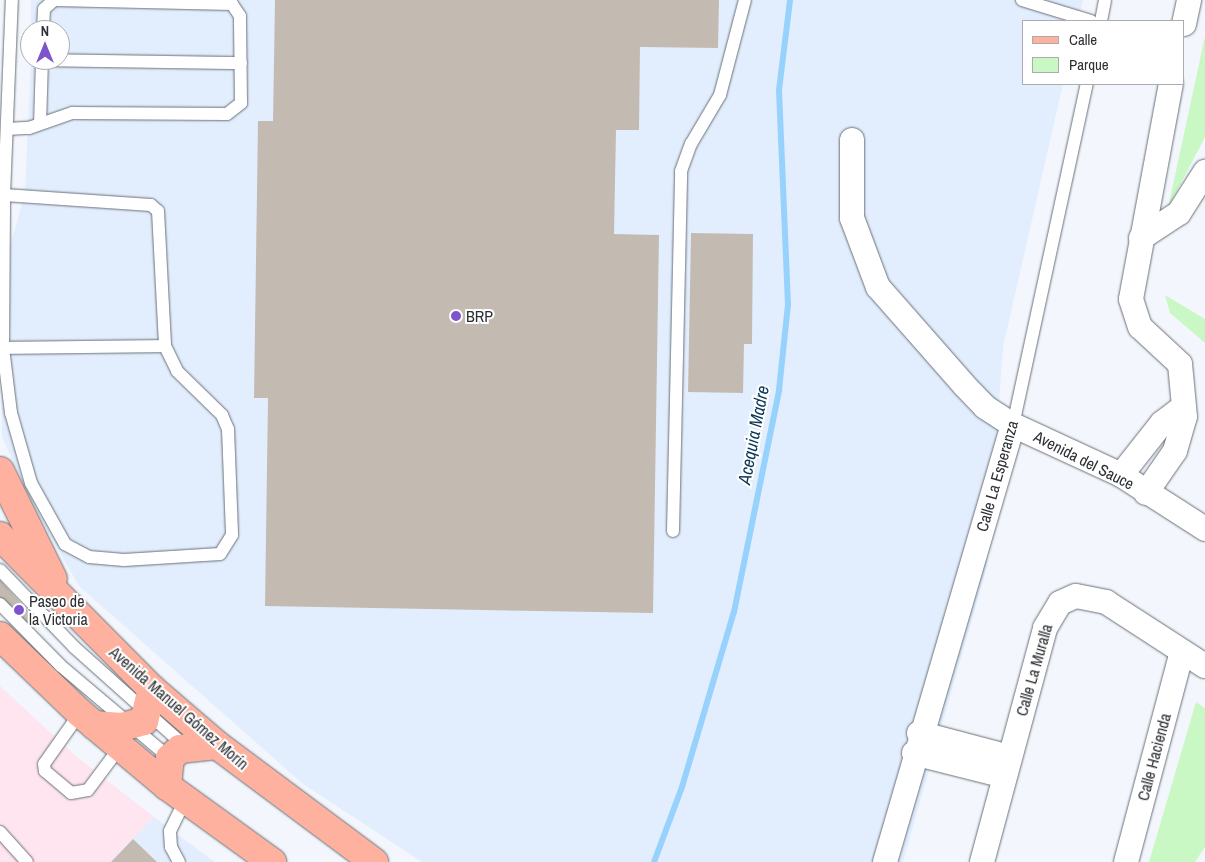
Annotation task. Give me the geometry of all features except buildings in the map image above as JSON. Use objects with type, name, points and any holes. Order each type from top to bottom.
[{"type":"main road","points":[[0,471],[70,611]]},
{"type":"main road","name":"Avenida Manuel Gómez Morín","points":[[0,536],[70,611],[138,718],[176,793],[272,862]]},
{"type":"main road","name":"Avenida Manuel Gómez Morín","points":[[0,636],[87,719],[138,718],[217,745],[374,862]]},
{"type":"main road","points":[[176,793],[178,752],[217,745]]},
{"type":"street","points":[[1185,20],[1189,0]]},
{"type":"street","points":[[1146,493],[1175,451],[1185,417],[1180,364],[1140,327],[1132,311],[1141,238],[1171,85]]},
{"type":"street","name":"Avenida del Sauce","points":[[852,140],[852,218],[878,287],[985,407],[1013,425],[1121,475],[1146,493],[1205,529]]},
{"type":"street","points":[[1141,238],[1179,213],[1205,172]]},
{"type":"street","points":[[1121,475],[1162,423],[1183,407]]},
{"type":"street","name":"Calle La Esperanza","points":[[886,862],[917,743],[1013,425]]},
{"type":"street","name":"Calle La Muralla","points":[[982,862],[1045,628],[1060,603],[1076,596],[1094,596],[1205,666]]},
{"type":"street","name":"Calle Hacienda","points":[[1126,862],[1182,652]]},
{"type":"street","points":[[917,743],[1007,766]]},
{"type":"lane","points":[[4,195],[155,207],[160,215],[165,346],[177,371],[222,415],[228,429],[232,535],[226,549],[212,558],[89,557],[65,544],[31,483],[19,450],[3,348],[4,195],[12,0]]},
{"type":"lane","points":[[7,129],[40,124],[72,113],[233,112],[241,103],[240,11],[232,4],[54,0],[44,9],[43,20]]},
{"type":"lane","points":[[673,531],[681,171],[720,95],[745,0]]},
{"type":"lane","points":[[1022,0],[1088,20]]},
{"type":"lane","points":[[1101,20],[1105,0]]},
{"type":"lane","points":[[70,60],[241,63]]},
{"type":"lane","points":[[40,124],[42,70]]},
{"type":"lane","name":"Calle La Esperanza","points":[[1013,425],[1087,85]]},
{"type":"lane","points":[[3,348],[165,346]]},
{"type":"lane","points":[[0,570],[74,647],[138,718],[178,752]]},
{"type":"lane","points":[[0,604],[61,666],[138,718],[178,752]]},
{"type":"lane","points":[[87,719],[44,764],[45,771],[71,794],[88,790],[138,718]]},
{"type":"lane","points":[[176,793],[170,831],[171,847],[179,862]]},
{"type":"lane","points":[[1,837],[27,862]]},
{"type":"shaded area","points":[[31,0],[1083,0],[1078,20],[1022,20],[1022,85],[1063,85],[1003,347],[987,567],[903,862],[422,862],[303,784],[79,586],[35,509],[2,437],[0,283],[25,192],[31,70],[70,70],[70,20],[31,20]]},
{"type":"shaded area","points":[[0,686],[76,756],[154,817],[110,862],[0,862]]},
{"type":"shaded area","points":[[154,817],[215,862],[110,862]]},
{"type":"green space","points":[[1205,36],[1205,137],[1168,208]]},
{"type":"green space","points":[[1165,295],[1205,319],[1205,343],[1170,313]]},
{"type":"green space","points":[[1196,702],[1205,708],[1205,847],[1195,862],[1149,862]]},
{"type":"waterway","name":"Acequia Madre","points":[[654,862],[682,787],[734,612],[779,390],[788,305],[779,90],[790,0]]},
{"type":"place","name":"BRP","points":[[456,316]]},
{"type":"place","name":"Paseo de la Victoria","points":[[19,610]]}]
